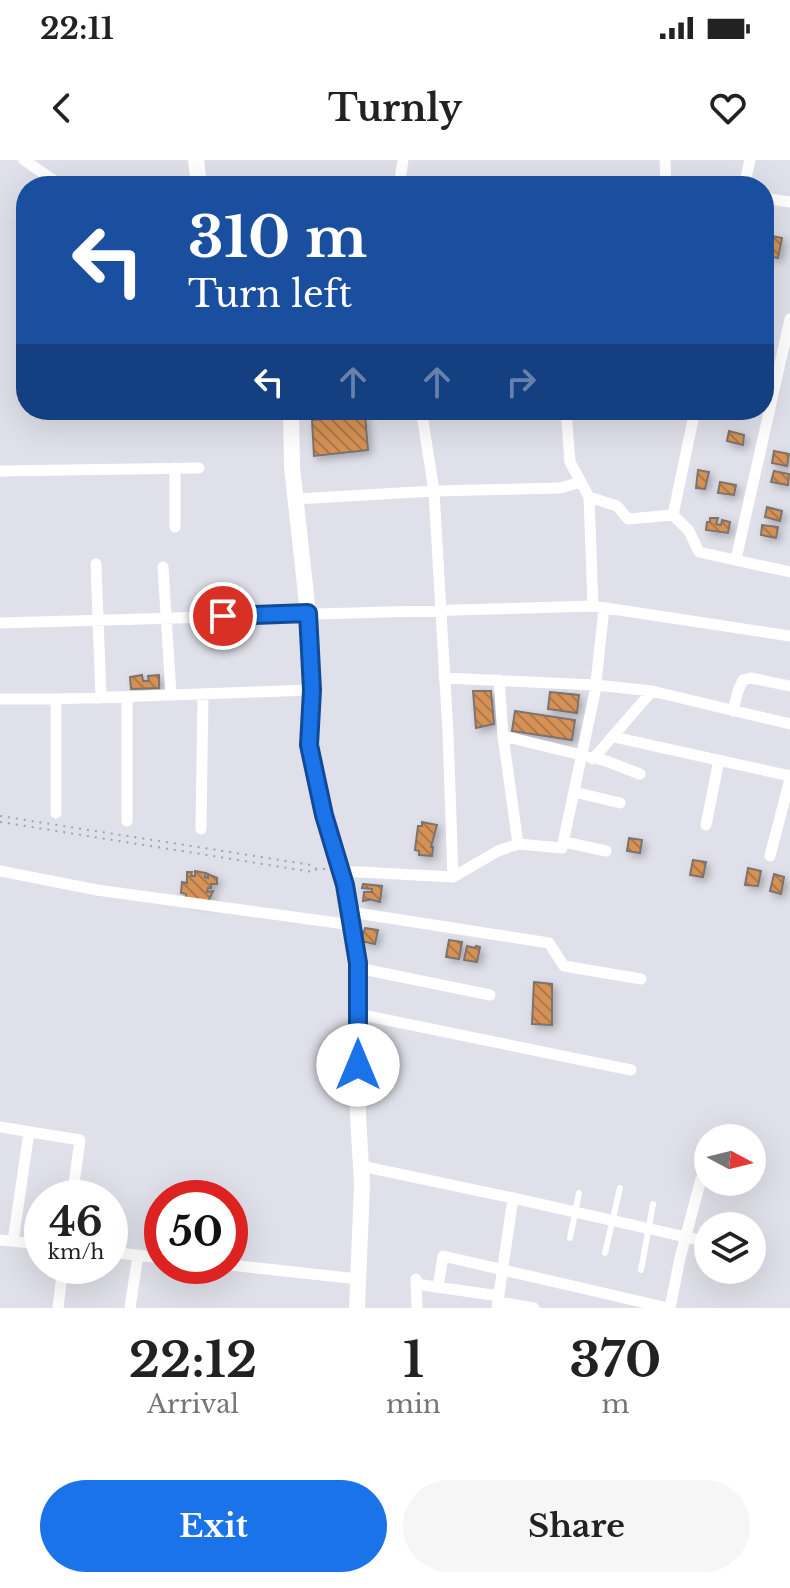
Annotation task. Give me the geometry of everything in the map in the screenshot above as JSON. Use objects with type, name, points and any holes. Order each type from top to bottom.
[{"type":"main road","points":[[291,420],[292,467],[308,613],[312,690],[309,745],[324,815],[345,885],[358,968],[358,1115],[362,1185],[357,1308]]},
{"type":"street","points":[[24,160],[47,176]]},
{"type":"street","points":[[774,390],[790,319]]},
{"type":"street","points":[[423,420],[434,491],[453,877]]},
{"type":"street","points":[[341,870],[453,877],[498,851],[518,844],[562,848],[574,792],[587,758],[596,685],[598,607],[589,497],[570,462],[567,420]]},
{"type":"street","points":[[673,515],[693,420]]},
{"type":"street","points":[[736,559],[767,420]]},
{"type":"street","points":[[175,468],[175,527]]},
{"type":"street","points":[[0,471],[199,468]]},
{"type":"street","points":[[296,499],[560,488],[581,482]]},
{"type":"street","points":[[589,497],[617,506],[628,519],[673,515]]},
{"type":"street","points":[[673,515],[689,531],[699,552],[790,572]]},
{"type":"street","points":[[96,564],[101,698]]},
{"type":"street","points":[[163,567],[171,695]]},
{"type":"street","points":[[0,623],[598,607],[790,636]]},
{"type":"street","points":[[444,678],[596,685],[652,691],[790,724]]},
{"type":"street","points":[[733,711],[743,680],[751,678],[790,686]]},
{"type":"street","points":[[499,680],[503,736],[518,844]]},
{"type":"street","points":[[0,699],[312,690]]},
{"type":"street","points":[[587,758],[614,737],[652,691]]},
{"type":"street","points":[[201,829],[203,694]]},
{"type":"street","points":[[127,697],[127,821]]},
{"type":"street","points":[[56,699],[56,813]]},
{"type":"street","points":[[503,736],[606,761],[640,774]]},
{"type":"street","points":[[614,737],[790,778],[770,856]]},
{"type":"street","points":[[706,825],[719,760]]},
{"type":"street","points":[[574,792],[620,803]]},
{"type":"street","points":[[564,842],[606,851]]},
{"type":"street","points":[[0,871],[97,890],[549,943],[564,966],[641,979]]},
{"type":"street","points":[[358,968],[490,995]]},
{"type":"street","points":[[358,1014],[631,1070]]},
{"type":"street","points":[[0,1127],[80,1140],[74,1180]]},
{"type":"street","points":[[13,1241],[29,1132]]},
{"type":"street","points":[[361,1166],[694,1239]]},
{"type":"street","points":[[438,1287],[443,1256],[669,1308],[697,1196]]},
{"type":"street","points":[[498,1302],[513,1198]]},
{"type":"street","points":[[0,1240],[24,1242]]},
{"type":"street","points":[[128,1254],[144,1256]]},
{"type":"street","points":[[130,1308],[138,1255]]},
{"type":"street","points":[[248,1267],[358,1279]]},
{"type":"street","points":[[417,1308],[416,1281],[534,1308]]},
{"type":"street","points":[[58,1308],[61,1284]]},
{"type":"street","points":[[599,1308],[602,1293]]},
{"type":"lane","points":[[605,1253],[620,1188]]},
{"type":"lane","points":[[570,1238],[579,1193]]},
{"type":"lane","points":[[641,1270],[653,1204]]},
{"type":"path","points":[[0,816],[312,865],[317,869]]},
{"type":"path","points":[[0,822],[313,872],[317,869],[341,870]]},
{"type":"building","points":[[774,236],[782,238],[778,258],[774,257]]},
{"type":"building","points":[[312,420],[365,420],[368,450],[314,456]]},
{"type":"building","points":[[729,431],[744,435],[743,445],[727,441]]},
{"type":"building","points":[[774,451],[789,454],[787,466],[772,463]]},
{"type":"building","points":[[698,470],[709,472],[705,489],[696,488]]},
{"type":"building","points":[[774,471],[789,474],[788,485],[771,482]]},
{"type":"building","points":[[720,482],[736,485],[734,495],[718,493]]},
{"type":"building","points":[[767,507],[782,511],[780,521],[765,517]]},
{"type":"building","points":[[710,518],[718,518],[716,524],[721,525],[722,520],[730,522],[728,533],[706,530]]},
{"type":"building","points":[[762,525],[778,527],[776,538],[761,535]]},
{"type":"building","points":[[142,675],[143,681],[149,681],[148,676],[159,675],[159,688],[131,689],[130,677]]},
{"type":"building","points":[[473,691],[491,691],[494,724],[476,728]]},
{"type":"building","points":[[550,692],[579,695],[577,713],[548,709]]},
{"type":"building","points":[[515,711],[575,720],[572,740],[512,731]]},
{"type":"building","points":[[422,822],[437,825],[431,847],[432,856],[419,855],[419,851],[415,850],[418,826],[422,826]]},
{"type":"building","points":[[629,838],[642,840],[640,853],[627,851]]},
{"type":"building","points":[[693,860],[706,862],[703,877],[690,875]]},
{"type":"building","points":[[748,868],[761,871],[758,886],[745,885]]},
{"type":"building","points":[[195,871],[206,873],[205,877],[208,878],[208,874],[217,878],[217,884],[211,884],[208,888],[207,892],[213,891],[208,902],[186,899],[186,894],[181,893],[182,882],[187,883],[187,872],[195,876]]},
{"type":"building","points":[[774,874],[784,877],[781,894],[770,891]]},
{"type":"building","points":[[363,884],[382,886],[380,902],[363,901],[364,892],[372,892],[372,889],[362,888]]},
{"type":"building","points":[[365,928],[378,930],[375,944],[361,941]]},
{"type":"building","points":[[449,940],[462,942],[459,959],[446,957]]},
{"type":"building","points":[[467,946],[480,947],[477,962],[464,960]]},
{"type":"building","points":[[534,982],[552,984],[552,1025],[532,1024]]},
{"type":"route","points":[[223,616],[308,613],[312,690],[309,745],[324,815],[345,885],[358,963],[358,1065]]}]
